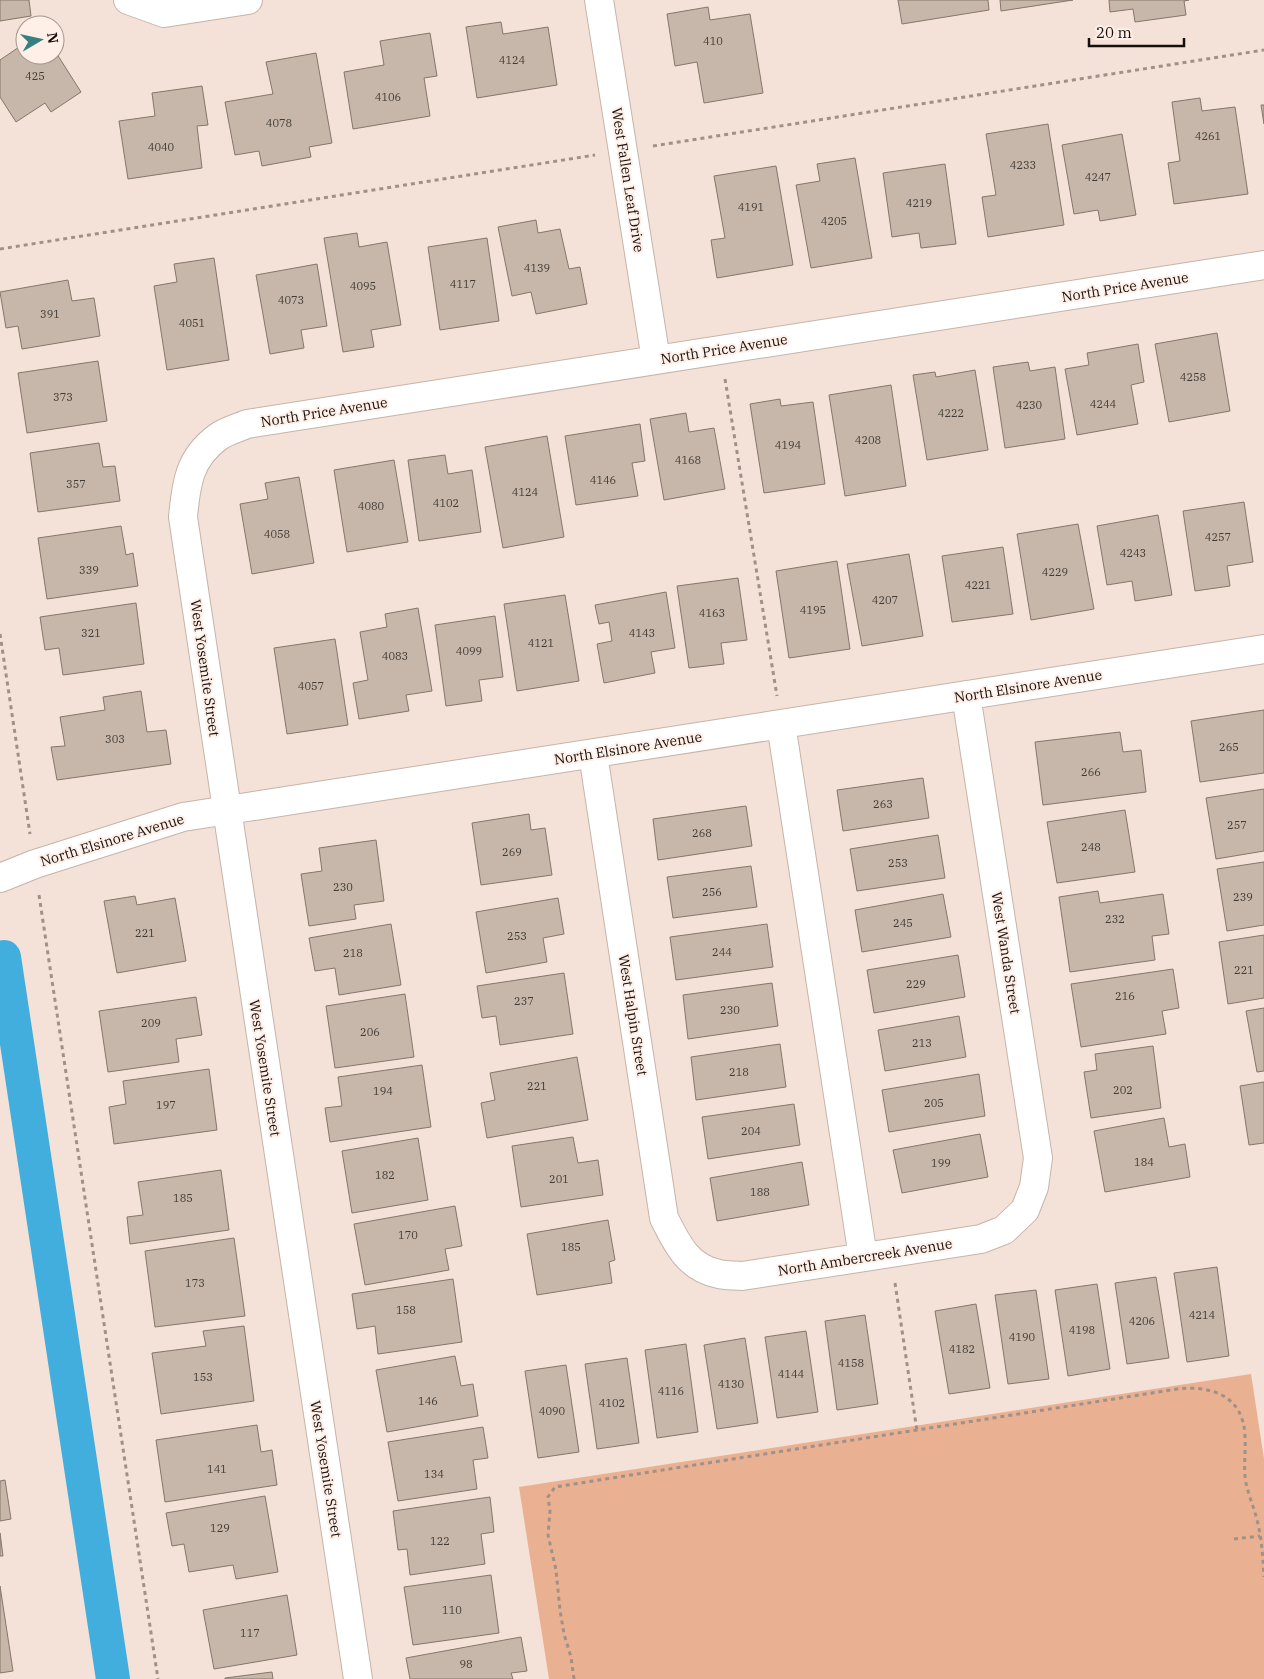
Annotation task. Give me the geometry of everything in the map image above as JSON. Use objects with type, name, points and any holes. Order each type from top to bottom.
[{"type":"street","points":[[128,0],[164,13],[248,0]]},
{"type":"street","name":"West Fallen Leaf Drive","points":[[600,0],[656,360]]},
{"type":"street","name":"North Price Avenue","points":[[196,458],[218,436],[247,424],[1264,265]]},
{"type":"street","name":"West Yosemite Street","points":[[196,458],[186,487],[183,517],[358,1679]]},
{"type":"street","name":"North Elsinore Avenue","points":[[0,878],[35,864],[183,817],[1264,649]]},
{"type":"street","name":"West Wanda Street","points":[[966,695],[1038,1158],[1034,1187],[1025,1210]]},
{"type":"street","points":[[781,724],[864,1257]]},
{"type":"street","name":"West Halpin Street","points":[[593,754],[664,1218],[679,1248],[697,1266]]},
{"type":"street","name":"North Ambercreek Avenue","points":[[697,1266],[719,1274],[742,1276],[981,1239],[1004,1230],[1025,1210]]},
{"type":"path","points":[[720,350],[781,724]]},
{"type":"path","points":[[0,634],[158,1679]]},
{"type":"path","points":[[890,1253],[917,1430]]},
{"type":"path","points":[[574,1679],[571,1657],[564,1634],[556,1570],[548,1535],[550,1511],[548,1498],[555,1487],[1177,1389],[1191,1388],[1217,1392],[1227,1398],[1243,1419],[1246,1483],[1258,1523],[1264,1577]]},
{"type":"path","points":[[1234,1539],[1260,1536]]},
{"type":"shaded area","points":[[1251,1374],[1264,1459],[1264,1679],[549,1679],[519,1487]]},
{"type":"building","points":[[0,0],[29,0],[31,15],[15,15],[15,19],[0,21]]},
{"type":"building","points":[[898,0],[988,0],[989,10],[902,24]]},
{"type":"building","points":[[1000,0],[1073,0],[1001,11]]},
{"type":"building","points":[[1109,0],[1189,0],[1184,1],[1186,15],[1135,22],[1133,9],[1110,12]]},
{"type":"building","points":[[708,7],[710,20],[750,14],[763,93],[704,103],[697,62],[675,66],[667,14]]},
{"type":"building","points":[[501,22],[503,34],[548,27],[557,85],[477,98],[466,27]]},
{"type":"building","points":[[430,33],[437,76],[424,78],[430,116],[353,129],[344,72],[384,65],[380,41]]},
{"type":"building","points":[[15,50],[15,65],[64,65],[81,92],[51,112],[45,103],[16,122],[0,97],[0,60]]},
{"type":"building","points":[[316,53],[332,143],[309,147],[311,157],[262,166],[259,151],[235,155],[225,102],[273,94],[266,62]]},
{"type":"building","points":[[202,86],[208,125],[197,126],[202,168],[128,179],[119,121],[155,116],[152,93]]},
{"type":"building","points":[[1200,98],[1202,111],[1235,107],[1248,194],[1174,204],[1168,163],[1180,161],[1172,102]]},
{"type":"building","points":[[1261,105],[1264,105],[1264,124]]},
{"type":"building","points":[[1048,124],[1064,225],[988,237],[982,197],[996,195],[986,134]]},
{"type":"building","points":[[1122,134],[1136,215],[1100,221],[1098,210],[1074,214],[1062,145]]},
{"type":"building","points":[[855,158],[872,258],[811,268],[796,185],[820,181],[817,164]]},
{"type":"building","points":[[945,164],[956,244],[921,248],[919,233],[892,237],[883,173]]},
{"type":"building","points":[[776,166],[793,265],[717,278],[711,240],[725,238],[714,176]]},
{"type":"building","points":[[536,220],[538,233],[560,229],[569,269],[580,267],[587,304],[536,314],[531,292],[512,296],[498,227]]},
{"type":"building","points":[[357,233],[359,247],[387,242],[401,325],[371,330],[374,347],[343,352],[324,238]]},
{"type":"building","points":[[487,238],[499,321],[440,330],[428,247]]},
{"type":"building","points":[[214,258],[229,360],[167,370],[154,286],[177,282],[174,264]]},
{"type":"building","points":[[317,264],[327,326],[301,330],[304,348],[270,354],[256,275]]},
{"type":"building","points":[[68,280],[72,301],[94,298],[100,336],[22,349],[18,326],[6,328],[0,292]]},
{"type":"building","points":[[1217,333],[1230,411],[1169,422],[1155,344]]},
{"type":"building","points":[[1138,344],[1144,382],[1131,385],[1138,424],[1077,435],[1065,369],[1089,365],[1087,353]]},
{"type":"building","points":[[98,361],[107,421],[27,433],[18,373]]},
{"type":"building","points":[[1028,362],[1030,371],[1055,367],[1065,439],[1005,448],[993,367]]},
{"type":"building","points":[[975,370],[988,450],[927,460],[913,375],[935,372],[936,377]]},
{"type":"building","points":[[891,385],[906,486],[845,496],[829,395]]},
{"type":"building","points":[[780,399],[781,406],[813,402],[825,484],[764,493],[750,404]]},
{"type":"building","points":[[686,413],[689,432],[714,428],[725,489],[664,500],[650,419]]},
{"type":"building","points":[[640,424],[645,461],[632,463],[638,496],[576,505],[565,436]]},
{"type":"building","points":[[547,436],[564,537],[503,548],[485,447]]},
{"type":"building","points":[[99,443],[103,467],[115,466],[120,501],[38,512],[30,453]]},
{"type":"building","points":[[445,455],[448,474],[472,470],[481,532],[419,541],[408,460]]},
{"type":"building","points":[[394,460],[408,542],[347,552],[334,470]]},
{"type":"building","points":[[299,477],[314,563],[252,574],[240,504],[268,499],[265,483]]},
{"type":"building","points":[[1244,502],[1253,562],[1227,566],[1230,586],[1195,591],[1183,511]]},
{"type":"building","points":[[1158,515],[1172,595],[1135,601],[1132,581],[1107,585],[1097,526]]},
{"type":"building","points":[[1078,524],[1094,609],[1031,620],[1017,534]]},
{"type":"building","points":[[121,526],[126,555],[133,553],[138,586],[47,599],[38,538]]},
{"type":"building","points":[[1003,547],[1013,614],[952,622],[942,556]]},
{"type":"building","points":[[909,554],[923,636],[862,646],[847,564]]},
{"type":"building","points":[[837,561],[850,649],[789,658],[776,571]]},
{"type":"building","points":[[738,578],[747,640],[721,643],[724,664],[689,668],[677,586]]},
{"type":"building","points":[[666,592],[675,648],[651,652],[655,673],[604,683],[597,644],[612,641],[609,622],[599,624],[595,605]]},
{"type":"building","points":[[565,595],[579,681],[517,691],[504,604]]},
{"type":"building","points":[[136,603],[144,664],[63,675],[59,648],[45,650],[40,617]]},
{"type":"building","points":[[418,608],[432,691],[406,695],[409,711],[359,719],[353,683],[368,680],[360,632],[387,627],[385,614]]},
{"type":"building","points":[[495,616],[503,677],[479,680],[482,701],[446,706],[435,625]]},
{"type":"building","points":[[335,639],[348,725],[287,734],[274,648]]},
{"type":"building","points":[[141,691],[147,732],[166,730],[171,764],[57,780],[51,747],[65,746],[60,717],[105,710],[103,697]]},
{"type":"building","points":[[1264,710],[1264,773],[1200,782],[1191,721]]},
{"type":"building","points":[[1120,732],[1123,752],[1141,750],[1146,792],[1043,805],[1035,742]]},
{"type":"building","points":[[923,778],[929,818],[843,831],[837,790]]},
{"type":"building","points":[[1264,789],[1264,851],[1216,859],[1206,798]]},
{"type":"building","points":[[746,806],[752,846],[658,860],[653,819]]},
{"type":"building","points":[[1125,810],[1135,872],[1057,883],[1047,822]]},
{"type":"building","points":[[529,814],[531,830],[545,828],[552,875],[481,885],[472,823]]},
{"type":"building","points":[[938,835],[945,878],[857,891],[850,849]]},
{"type":"building","points":[[376,840],[384,901],[354,905],[356,919],[309,926],[301,874],[322,871],[319,848]]},
{"type":"building","points":[[1264,862],[1264,925],[1227,931],[1217,869]]},
{"type":"building","points":[[751,866],[757,907],[673,918],[667,877]]},
{"type":"building","points":[[1098,891],[1100,903],[1163,894],[1169,934],[1152,936],[1155,960],[1070,972],[1059,897]]},
{"type":"building","points":[[943,894],[951,937],[862,952],[855,910]]},
{"type":"building","points":[[135,896],[137,905],[175,898],[186,961],[117,973],[104,901]]},
{"type":"building","points":[[558,898],[564,934],[543,938],[547,962],[486,973],[476,912]]},
{"type":"building","points":[[391,924],[401,985],[339,995],[335,968],[315,971],[309,938]]},
{"type":"building","points":[[767,924],[773,967],[676,980],[670,937]]},
{"type":"building","points":[[1264,935],[1264,998],[1228,1004],[1219,942]]},
{"type":"building","points":[[958,955],[965,997],[874,1013],[867,970]]},
{"type":"building","points":[[1173,969],[1179,1008],[1162,1011],[1166,1034],[1081,1047],[1071,984]]},
{"type":"building","points":[[564,973],[573,1034],[500,1045],[496,1016],[482,1018],[477,986]]},
{"type":"building","points":[[772,983],[778,1026],[688,1039],[683,995]]},
{"type":"building","points":[[405,994],[414,1057],[335,1068],[326,1006]]},
{"type":"building","points":[[196,997],[202,1035],[176,1039],[179,1062],[108,1072],[99,1011]]},
{"type":"building","points":[[1264,1008],[1264,1071],[1257,1072],[1246,1011]]},
{"type":"building","points":[[959,1016],[966,1057],[885,1071],[878,1030]]},
{"type":"building","points":[[780,1044],[786,1087],[696,1100],[691,1057]]},
{"type":"building","points":[[1153,1046],[1161,1108],[1091,1118],[1084,1072],[1097,1070],[1095,1054]]},
{"type":"building","points":[[577,1057],[588,1120],[487,1138],[481,1103],[495,1100],[490,1073]]},
{"type":"building","points":[[422,1065],[431,1127],[330,1142],[325,1108],[342,1106],[338,1077]]},
{"type":"building","points":[[209,1069],[217,1130],[114,1144],[109,1107],[126,1104],[123,1081]]},
{"type":"building","points":[[979,1074],[985,1116],[889,1132],[882,1090]]},
{"type":"building","points":[[1264,1082],[1264,1143],[1249,1145],[1240,1086]]},
{"type":"building","points":[[794,1104],[800,1145],[708,1159],[702,1117]]},
{"type":"building","points":[[1164,1118],[1169,1147],[1185,1144],[1190,1177],[1105,1192],[1094,1131]]},
{"type":"building","points":[[980,1134],[988,1177],[902,1193],[893,1150]]},
{"type":"building","points":[[573,1137],[578,1163],[598,1160],[603,1195],[521,1207],[512,1146]]},
{"type":"building","points":[[418,1138],[428,1200],[352,1213],[342,1151]]},
{"type":"building","points":[[802,1162],[809,1205],[717,1221],[710,1178]]},
{"type":"building","points":[[221,1170],[229,1230],[130,1244],[127,1217],[143,1215],[138,1182]]},
{"type":"building","points":[[455,1206],[462,1246],[445,1249],[449,1270],[365,1285],[354,1224]]},
{"type":"building","points":[[608,1220],[615,1260],[609,1262],[612,1283],[537,1295],[527,1234]]},
{"type":"building","points":[[234,1238],[245,1316],[155,1327],[145,1251]]},
{"type":"building","points":[[1217,1267],[1229,1356],[1187,1362],[1174,1273]]},
{"type":"building","points":[[1156,1277],[1169,1358],[1127,1364],[1115,1283]]},
{"type":"building","points":[[453,1279],[462,1342],[378,1354],[375,1326],[357,1329],[352,1294]]},
{"type":"building","points":[[1097,1284],[1110,1369],[1068,1376],[1055,1290]]},
{"type":"building","points":[[1036,1290],[1049,1379],[1008,1384],[995,1295]]},
{"type":"building","points":[[976,1304],[990,1388],[949,1394],[935,1311]]},
{"type":"building","points":[[865,1315],[878,1404],[837,1410],[825,1321]]},
{"type":"building","points":[[244,1326],[254,1401],[161,1414],[152,1353],[206,1346],[203,1331]]},
{"type":"building","points":[[806,1331],[818,1412],[777,1418],[765,1337]]},
{"type":"building","points":[[745,1338],[758,1423],[717,1429],[704,1345]]},
{"type":"building","points":[[686,1344],[698,1432],[657,1438],[645,1350]]},
{"type":"building","points":[[455,1356],[461,1386],[473,1384],[478,1416],[387,1432],[376,1370]]},
{"type":"building","points":[[627,1358],[639,1443],[597,1449],[585,1364]]},
{"type":"building","points":[[566,1365],[579,1452],[538,1458],[525,1371]]},
{"type":"building","points":[[257,1425],[261,1452],[272,1450],[277,1485],[165,1502],[156,1440]]},
{"type":"building","points":[[483,1427],[488,1458],[473,1460],[477,1489],[398,1501],[388,1442]]},
{"type":"building","points":[[5,1480],[11,1519],[0,1521],[0,1481]]},
{"type":"building","points":[[265,1496],[278,1572],[236,1579],[233,1565],[189,1572],[184,1544],[172,1546],[166,1513]]},
{"type":"building","points":[[490,1497],[494,1532],[481,1534],[485,1564],[410,1575],[407,1549],[398,1550],[393,1511]]},
{"type":"building","points":[[0,1533],[3,1556],[0,1556]]},
{"type":"building","points":[[491,1575],[499,1633],[413,1645],[404,1587]]},
{"type":"building","points":[[0,1586],[13,1671],[0,1673]]},
{"type":"building","points":[[287,1595],[297,1655],[214,1669],[203,1610]]},
{"type":"building","points":[[521,1637],[527,1671],[511,1673],[513,1679],[410,1679],[406,1658]]},
{"type":"building","points":[[272,1672],[273,1679],[225,1679],[225,1678]]},
{"type":"waterway","points":[[4,957],[113,1679]]}]
